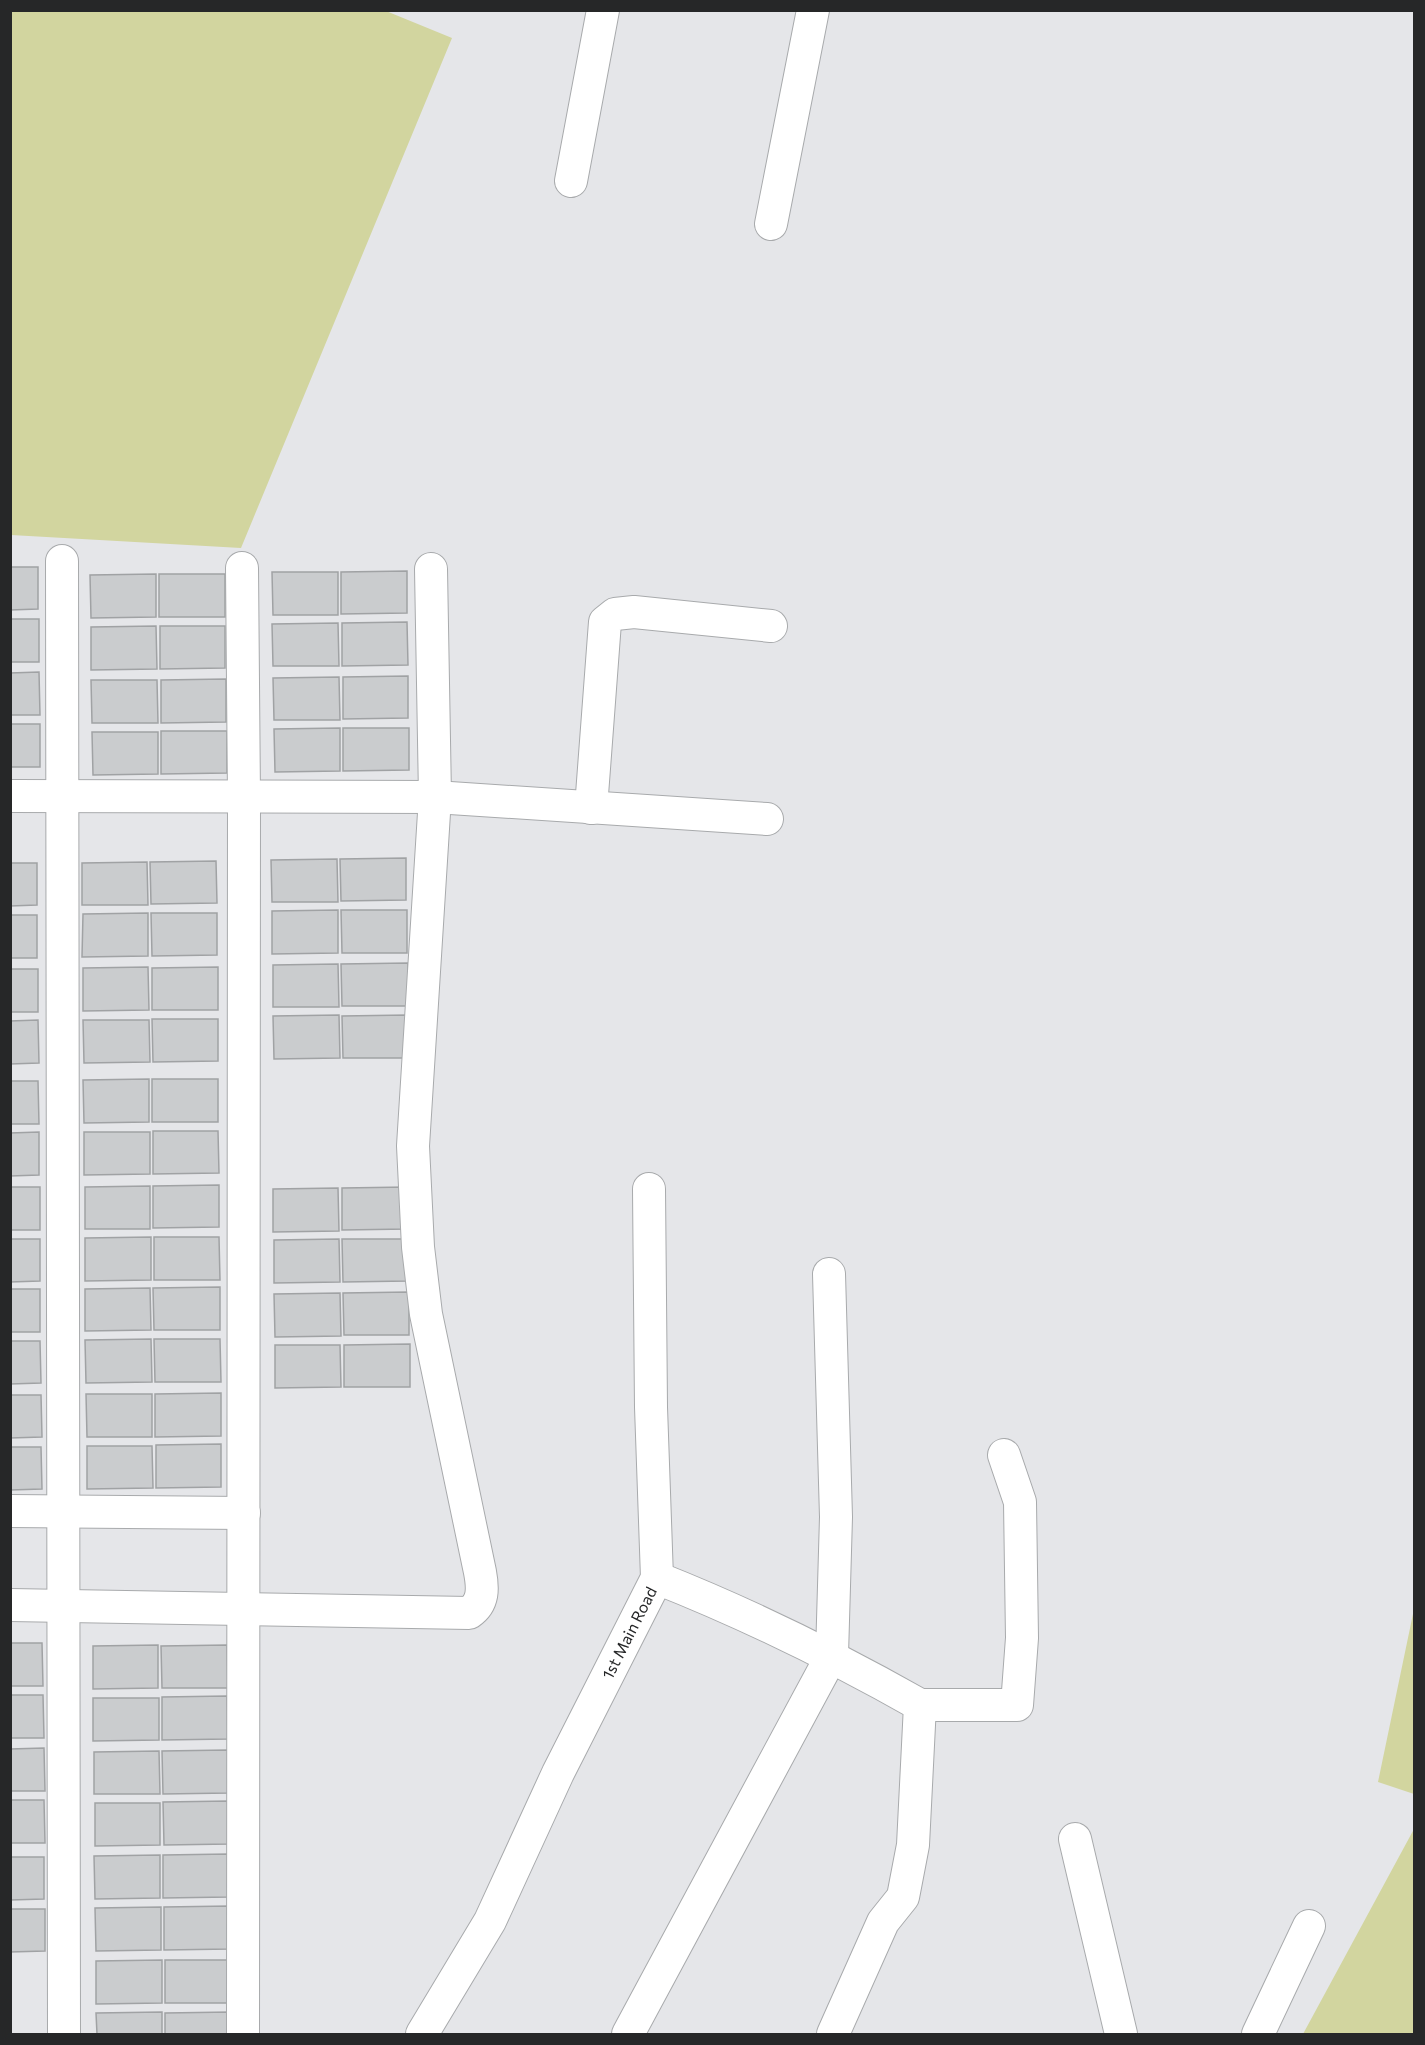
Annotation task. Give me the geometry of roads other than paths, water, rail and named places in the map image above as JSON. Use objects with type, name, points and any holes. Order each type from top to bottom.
[{"type":"street","points":[[571,181],[603,10]]},
{"type":"street","points":[[771,224],[813,10]]},
{"type":"street","points":[[62,561],[64,2034]]},
{"type":"street","points":[[242,568],[244,797],[243,2034]]},
{"type":"street","points":[[10,1605],[469,1613],[477,1608],[483,1592],[426,1314],[415,1195],[413,1146],[435,797],[431,569]]},
{"type":"street","points":[[591,808],[604,622],[615,614],[634,612],[771,627]]},
{"type":"street","points":[[10,796],[435,797],[767,819]]},
{"type":"street","name":"1st Main Road","points":[[422,2034],[490,1921],[558,1773],[657,1578],[650,1396],[649,1189]]},
{"type":"street","points":[[628,2034],[832,1655],[836,1517],[829,1274]]},
{"type":"street","points":[[657,1578],[726,1605],[832,1655],[920,1705],[1017,1706],[1022,1638],[1020,1502],[1004,1455]]},
{"type":"street","points":[[10,1511],[244,1513]]},
{"type":"street","points":[[833,2034],[883,1922],[903,1897],[912,1845],[920,1705]]},
{"type":"street","points":[[1075,1839],[1121,2034]]},
{"type":"street","points":[[1258,2034],[1309,1926]]}]
